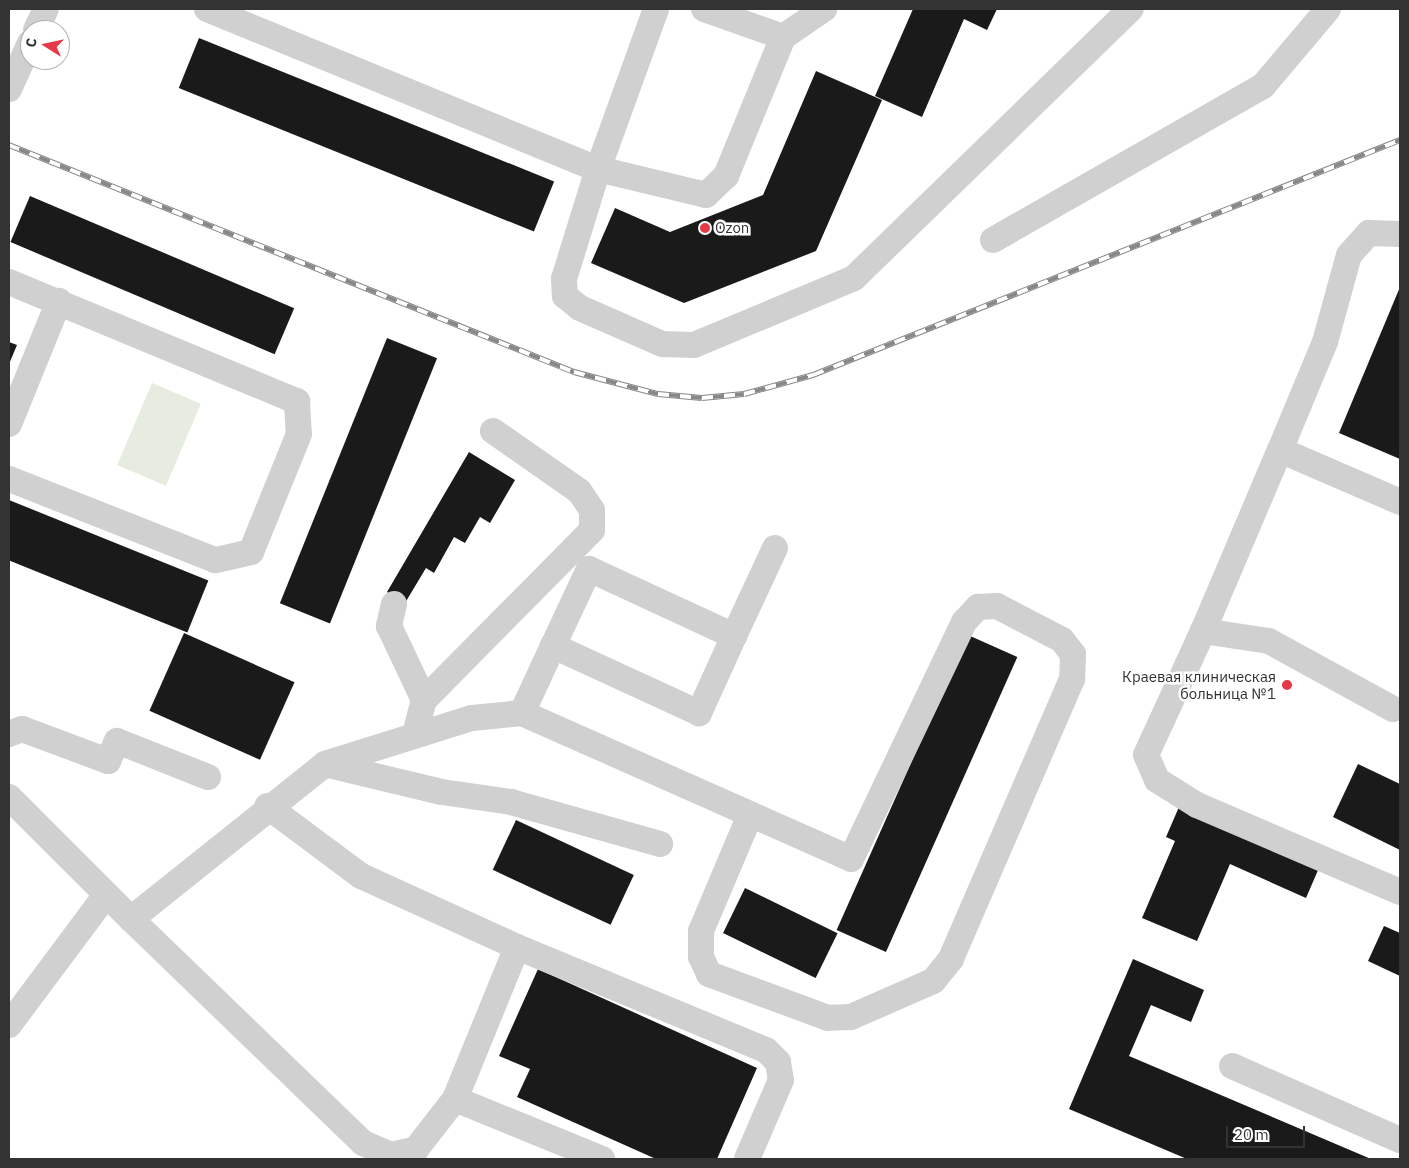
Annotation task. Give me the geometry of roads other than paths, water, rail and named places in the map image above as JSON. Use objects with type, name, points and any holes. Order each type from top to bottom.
[{"type":"lane","points":[[207,9],[598,168],[706,195],[726,176],[783,37],[824,9]]},
{"type":"lane","points":[[656,9],[598,168],[564,279],[565,296],[580,308],[662,344],[694,345],[854,278],[1131,9]]},
{"type":"lane","points":[[704,9],[783,37]]},
{"type":"lane","points":[[993,240],[1263,86],[1328,9]]},
{"type":"lane","points":[[9,89],[20,65]]},
{"type":"lane","points":[[1400,234],[1369,233],[1348,255],[1325,342],[1203,631],[1146,755],[1157,780],[1197,805],[1400,892]]},
{"type":"lane","points":[[9,282],[59,301],[297,401],[298,434],[251,552],[215,560],[9,478]]},
{"type":"lane","points":[[9,424],[59,301]]},
{"type":"lane","points":[[415,735],[424,700],[592,530],[592,510],[579,491],[493,431]]},
{"type":"lane","points":[[1280,450],[1400,502]]},
{"type":"lane","points":[[553,646],[699,713],[775,548]]},
{"type":"lane","points":[[522,713],[589,569],[734,636]]},
{"type":"lane","points":[[394,604],[388,626],[424,700]]},
{"type":"lane","points":[[131,919],[267,806],[325,764],[472,718],[522,713],[851,859],[964,622],[978,607],[996,606],[1062,640],[1073,654],[1072,679],[951,959],[933,981],[851,1017],[828,1018],[708,974],[701,957],[701,931],[750,815]]},
{"type":"lane","points":[[1203,631],[1269,641],[1398,706]]},
{"type":"lane","points":[[9,734],[22,729],[108,761],[117,741],[208,777]]},
{"type":"lane","points":[[325,764],[442,792],[511,802],[660,844]]},
{"type":"lane","points":[[9,797],[106,895],[363,1143],[391,1154],[416,1149],[455,1099],[517,947]]},
{"type":"lane","points":[[267,806],[361,876],[517,947],[766,1050],[778,1062],[782,1080],[747,1159]]},
{"type":"lane","points":[[9,1025],[106,895]]},
{"type":"lane","points":[[1232,1066],[1400,1140]]},
{"type":"lane","points":[[455,1099],[602,1159]]},
{"type":"railway","points":[[9,145],[574,372],[658,394],[702,398],[744,394],[813,375],[1400,140]]},
{"type":"place","name":"Ozon","points":[[705,228]]},
{"type":"place","name":"Краевая клиническая больница №1","points":[[1287,685]]}]
